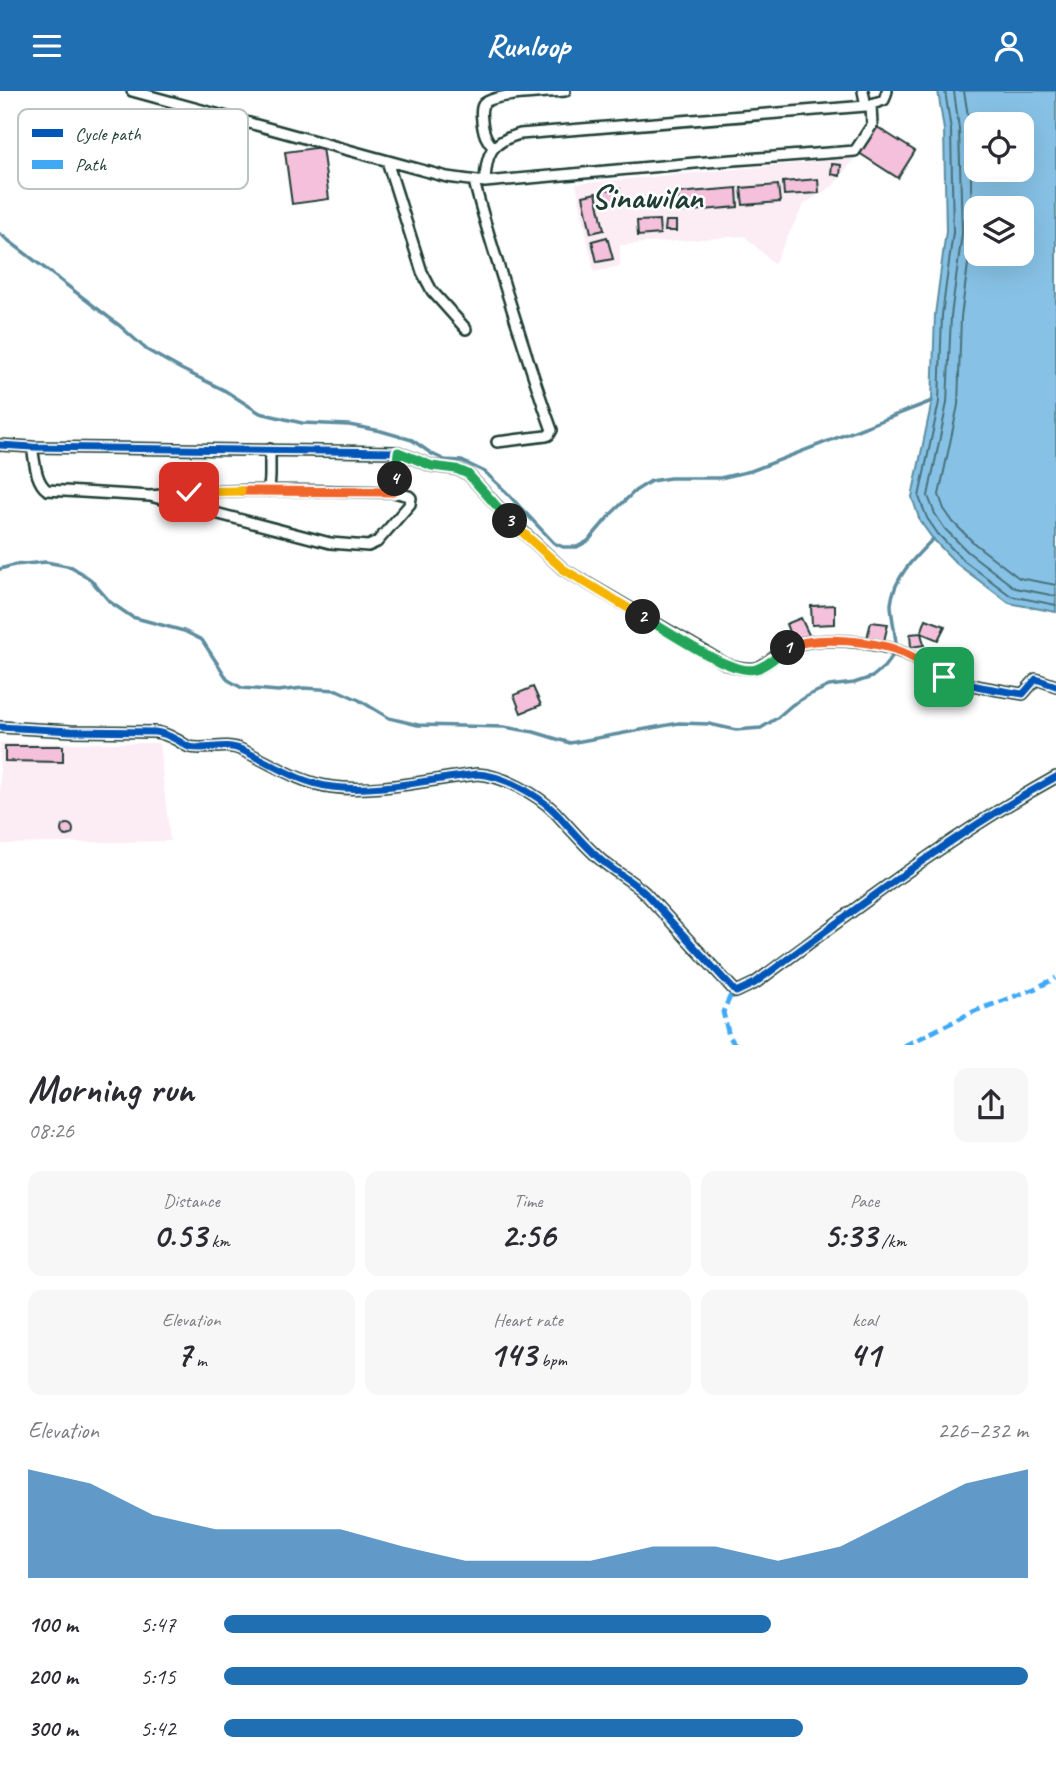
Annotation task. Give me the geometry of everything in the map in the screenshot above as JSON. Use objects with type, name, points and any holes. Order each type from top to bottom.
[{"type":"street","points":[[132,91],[198,109]]},
{"type":"street","points":[[493,147],[483,128],[481,113],[485,102],[502,97],[565,91]]},
{"type":"street","points":[[248,123],[447,177],[485,182],[855,151],[872,125],[863,91]]},
{"type":"street","points":[[485,182],[486,166],[493,147],[520,134],[868,106],[884,100],[887,91]]},
{"type":"street","points":[[387,161],[422,272],[432,291],[466,329]]},
{"type":"street","points":[[474,181],[522,344],[552,430],[546,436],[497,442]]},
{"type":"street","points":[[0,445],[398,452],[432,466],[456,469],[468,474],[509,519],[563,569],[726,664],[753,670],[792,646],[846,641],[907,654],[944,677],[988,688],[1023,694],[1036,680],[1056,686]]},
{"type":"street","points":[[32,447],[40,481],[47,490],[150,496],[189,492],[393,492],[411,498],[410,504],[377,542],[368,545],[330,543],[150,496]]},
{"type":"street","points":[[269,491],[270,449]]},
{"type":"street","points":[[393,492],[398,452]]},
{"type":"street","points":[[0,727],[166,734],[187,746],[203,748],[224,745],[240,748],[289,774],[329,787],[352,789],[389,786],[477,774],[486,774],[514,784],[553,809],[582,843],[603,862],[635,883],[736,992],[755,983],[917,864],[1004,807],[1056,777]]},
{"type":"shaded area","points":[[855,158],[834,185],[804,204],[774,264],[745,236],[620,245],[620,266],[594,272],[576,184]]},
{"type":"shaded area","points":[[0,743],[159,743],[170,841],[0,844]]},
{"type":"water","points":[[938,91],[1056,91],[1056,612],[1009,603],[957,564],[920,521],[912,497],[932,401],[935,315],[946,231],[944,130]]},
{"type":"building","points":[[874,125],[915,151],[898,178],[856,151]]},
{"type":"building","points":[[322,147],[329,199],[292,204],[285,152]]},
{"type":"building","points":[[832,164],[841,165],[840,176],[831,174]]},
{"type":"building","points":[[818,179],[819,193],[784,195],[783,182]]},
{"type":"building","points":[[778,185],[780,202],[743,205],[741,188]]},
{"type":"building","points":[[737,188],[738,207],[679,212],[678,193]]},
{"type":"building","points":[[620,189],[621,204],[602,205],[602,190]]},
{"type":"building","points":[[596,193],[604,230],[591,233],[583,196]]},
{"type":"building","points":[[659,220],[660,234],[638,236],[637,221]]},
{"type":"building","points":[[666,221],[676,221],[676,231],[665,231]]},
{"type":"building","points":[[607,237],[613,259],[597,262],[592,241]]},
{"type":"building","points":[[835,605],[835,624],[812,625],[811,606]]},
{"type":"building","points":[[801,618],[810,637],[791,637],[786,624]]},
{"type":"building","points":[[926,619],[945,626],[938,640],[921,633]]},
{"type":"building","points":[[871,622],[888,624],[884,641],[867,638]]},
{"type":"building","points":[[921,633],[924,645],[911,647],[910,634]]},
{"type":"building","points":[[533,687],[541,705],[521,713],[514,695]]},
{"type":"building","points":[[5,746],[63,746],[63,762],[5,761]]},
{"type":"building","points":[[67,824],[73,830],[67,836],[61,830]]},
{"type":"waterway","points":[[0,234],[120,326],[147,350],[224,390],[260,413],[302,423],[349,425],[381,431],[412,440],[445,460],[462,461],[485,472],[554,543],[563,547],[577,547],[588,541],[635,491],[651,481],[670,478],[720,478],[751,471],[932,401]]},
{"type":"waterway","points":[[896,643],[891,608],[896,585],[906,568],[933,539]]},
{"type":"waterway","points":[[0,569],[46,562],[72,567],[90,579],[110,602],[132,617],[184,631],[202,640],[228,680],[242,688],[278,691],[303,688],[337,690],[389,718],[418,725],[504,727],[534,732],[570,743],[679,723],[709,724],[736,730],[761,728],[807,696],[829,686],[854,683],[872,677],[894,654]]},
{"type":"marked path","points":[[906,1045],[975,1011],[1056,978]]},
{"type":"marked path","points":[[735,1045],[729,1036],[723,1012],[730,997],[736,992]]},
{"type":"cycle path","points":[[0,445],[398,452],[432,466],[456,469],[468,474],[509,519],[563,569],[726,664],[740,668],[757,668],[798,644],[846,641],[878,645],[901,652],[940,675],[973,685],[1023,694],[1036,679],[1056,686]]},
{"type":"cycle path","points":[[0,727],[158,732],[189,747],[236,748],[297,777],[332,787],[385,787],[477,774],[497,778],[529,792],[548,805],[601,860],[645,893],[736,992],[755,983],[940,849],[1056,777]]},
{"type":"district","name":"Sinawilan","points":[[647,196]]},
{"type":"route","points":[[189,492],[393,492],[398,452],[432,466],[456,469],[468,474],[509,519],[563,569],[726,664],[753,670],[792,646],[811,641],[846,641],[907,654],[944,677]]}]
